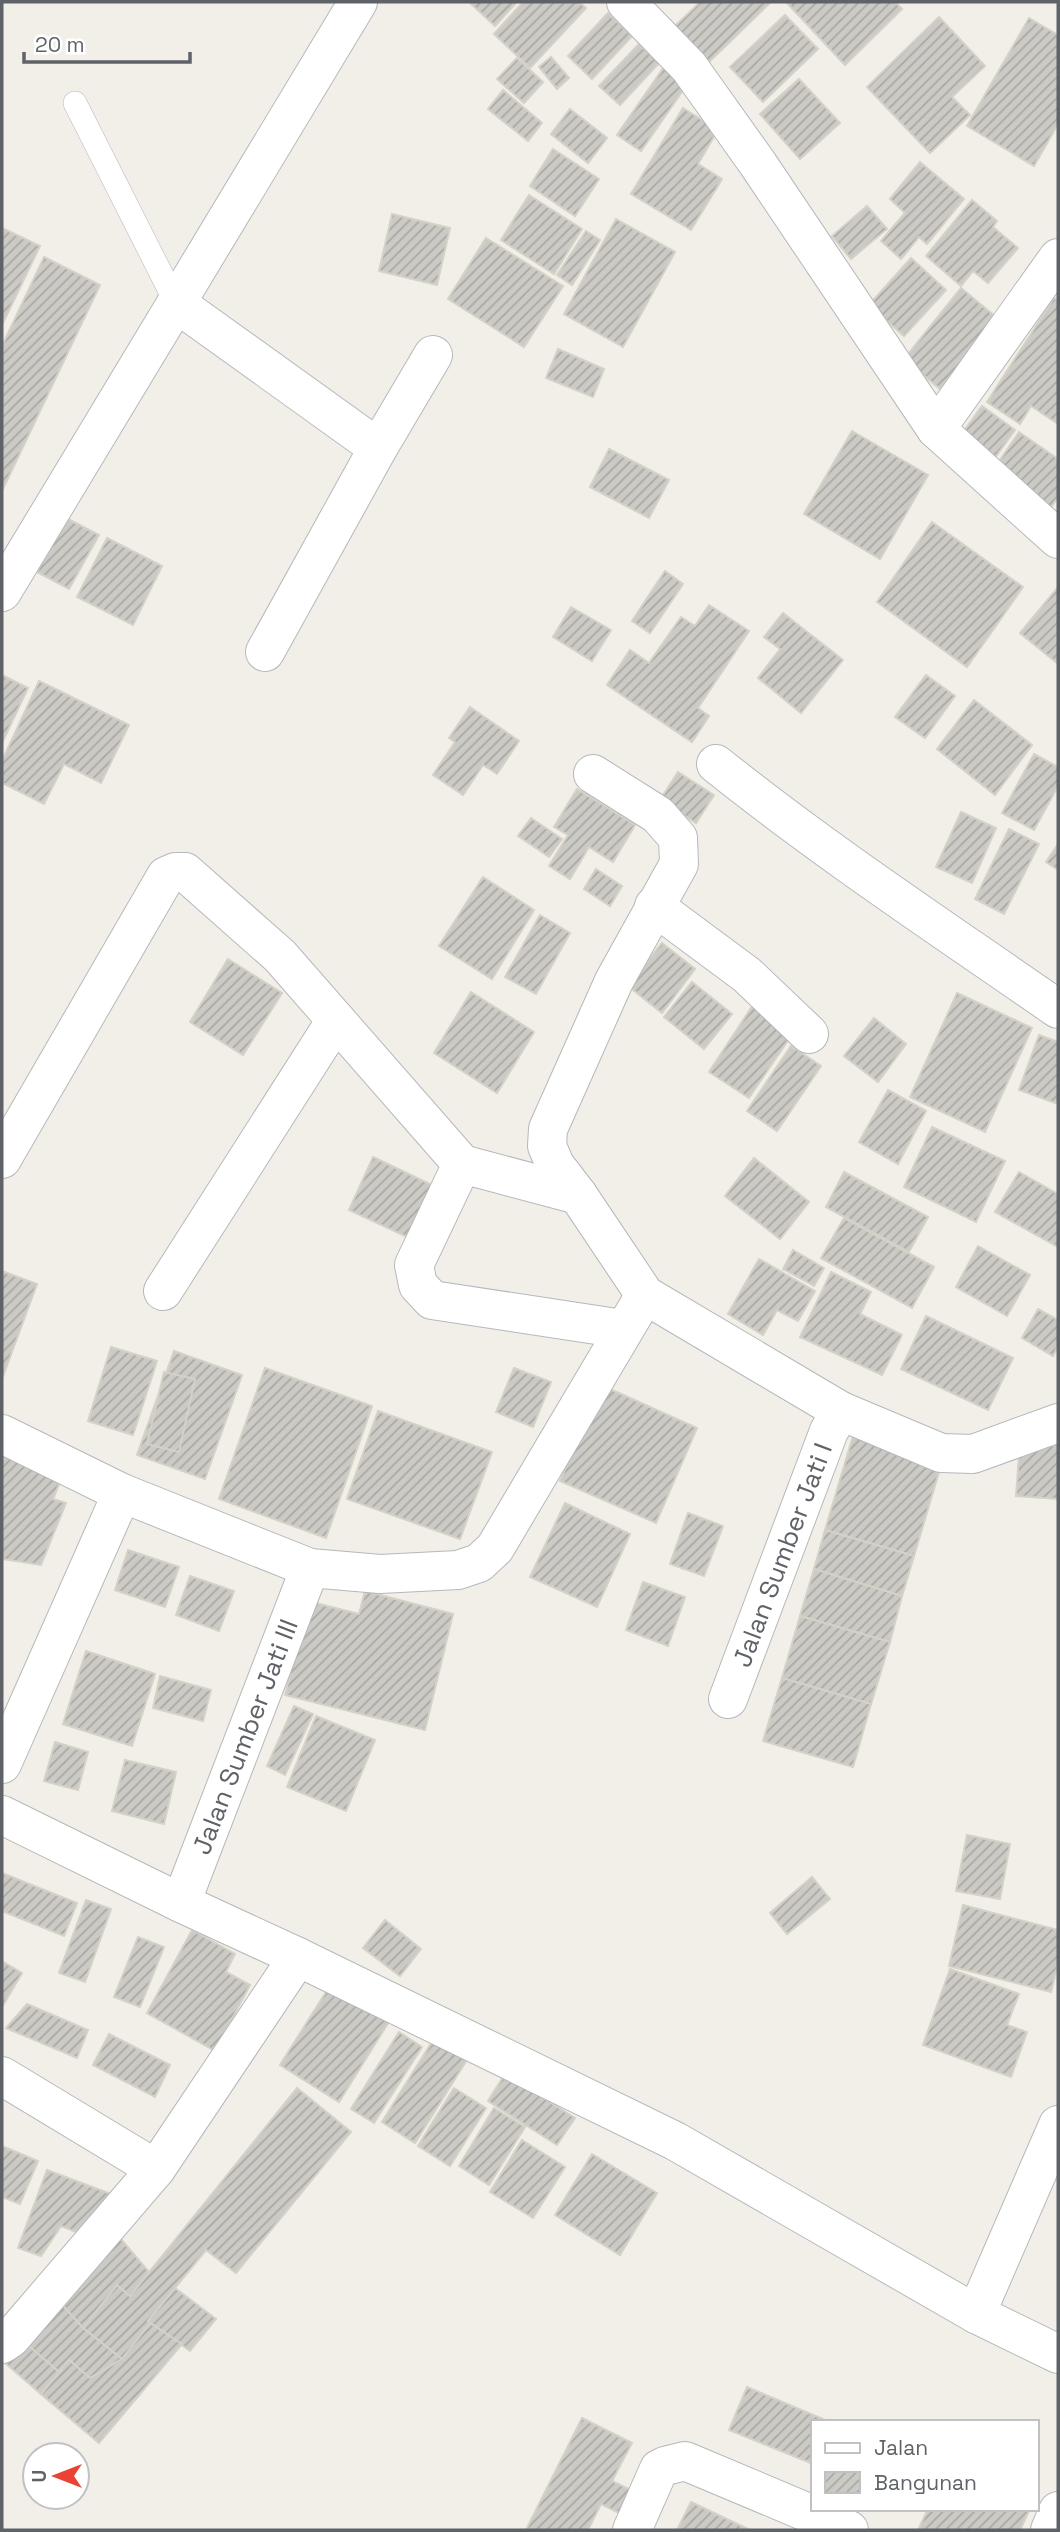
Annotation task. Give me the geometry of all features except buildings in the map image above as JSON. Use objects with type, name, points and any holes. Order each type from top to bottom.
[{"type":"street","points":[[2,592],[358,2]]},
{"type":"street","points":[[625,2],[689,66],[936,429],[1058,539]]},
{"type":"street","points":[[936,429],[1058,258]]},
{"type":"street","points":[[176,303],[379,448]]},
{"type":"street","points":[[265,652],[433,355]]},
{"type":"street","points":[[716,764],[840,858],[1058,1009]]},
{"type":"street","points":[[593,774],[659,815],[678,838],[679,864],[614,981],[548,1129],[547,1146],[555,1165],[645,1295],[841,1411],[941,1453],[973,1454],[1058,1423]]},
{"type":"street","points":[[2,1160],[166,876],[185,872],[280,956],[462,1164],[578,1195]]},
{"type":"street","points":[[654,906],[747,975],[808,1034]]},
{"type":"street","points":[[163,1291],[336,1020]]},
{"type":"street","points":[[462,1164],[414,1265],[418,1285],[432,1300],[624,1329]]},
{"type":"street","points":[[2,1434],[122,1493],[310,1569],[380,1574],[458,1570],[479,1563],[495,1548],[645,1295]]},
{"type":"street","name":"Jalan Sumber Jati I","points":[[727,1699],[829,1431],[841,1411]]},
{"type":"street","points":[[2,1764],[122,1493]]},
{"type":"street","name":"Jalan Sumber Jati III","points":[[180,1903],[310,1569]]},
{"type":"street","points":[[2,1815],[675,2141],[976,2314],[1058,2354]]},
{"type":"street","points":[[2,2344],[11,2338],[156,2169],[298,1957]]},
{"type":"street","points":[[2,2076],[156,2169]]},
{"type":"street","points":[[976,2314],[1058,2125]]},
{"type":"street","points":[[632,2530],[659,2469],[685,2461],[849,2530]]},
{"type":"street","points":[[1050,2530],[1058,2511]]},
{"type":"lane","points":[[75,103],[176,303]]}]
